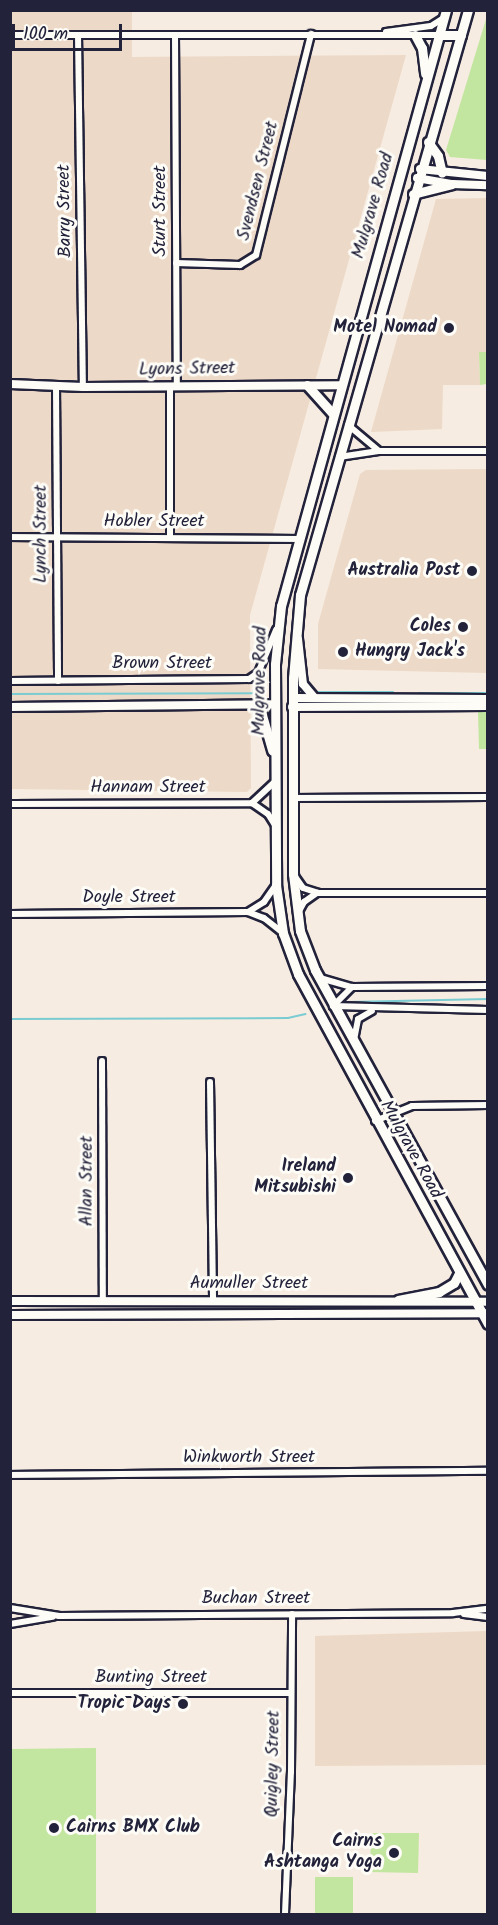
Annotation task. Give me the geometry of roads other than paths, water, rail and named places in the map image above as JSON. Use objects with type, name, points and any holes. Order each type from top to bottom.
[{"type":"main road","name":"Mulgrave Road","points":[[468,10],[358,387],[296,624],[293,702],[293,873],[297,915],[317,975],[488,1285]]},
{"type":"main road","name":"Mulgrave Road","points":[[445,14],[298,538],[278,624],[275,704],[276,885],[283,933],[307,994],[475,1302],[485,1313],[488,1324]]},
{"type":"main road","points":[[415,35],[422,48],[426,80]]},
{"type":"main road","points":[[438,35],[461,35]]},
{"type":"main road","points":[[428,142],[438,156],[442,173]]},
{"type":"main road","points":[[402,169],[419,173]]},
{"type":"main road","points":[[413,194],[452,184]]},
{"type":"main road","points":[[307,385],[333,414]]},
{"type":"main road","points":[[341,386],[358,387]]},
{"type":"main road","points":[[275,704],[293,702]]},
{"type":"main road","points":[[255,704],[262,715],[276,765]]},
{"type":"main road","points":[[398,1300],[439,1292],[454,1282],[459,1273]]},
{"type":"street","points":[[380,33],[431,26],[445,14]]},
{"type":"street","points":[[10,35],[380,33],[438,35]]},
{"type":"street","name":"Svendsen Street","points":[[176,263],[240,265],[256,255],[311,34]]},
{"type":"street","name":"Barry Street","points":[[78,35],[83,387]]},
{"type":"street","name":"Sturt Street","points":[[170,537],[176,263],[175,35]]},
{"type":"street","points":[[419,173],[488,176]]},
{"type":"street","points":[[419,173],[452,184],[488,184]]},
{"type":"street","name":"Lyons Street","points":[[10,384],[34,387],[341,386]]},
{"type":"street","name":"Lyons Street","points":[[10,390],[34,387]]},
{"type":"street","name":"Lynch Street","points":[[56,387],[58,681]]},
{"type":"street","points":[[348,425],[379,451]]},
{"type":"street","points":[[339,457],[379,451],[488,451]]},
{"type":"street","name":"Hobler Street","points":[[10,537],[298,538]]},
{"type":"street","name":"Brown Street","points":[[11,682],[252,678],[258,673],[278,624]]},
{"type":"street","points":[[296,624],[303,684],[314,697]]},
{"type":"street","points":[[293,702],[314,697],[488,699]]},
{"type":"street","points":[[293,702],[488,706]]},
{"type":"street","points":[[12,706],[275,704]]},
{"type":"street","points":[[276,780],[252,803],[268,814],[276,827]]},
{"type":"street","points":[[293,798],[488,797]]},
{"type":"street","name":"Hannam Street","points":[[10,804],[252,803]]},
{"type":"street","points":[[293,873],[303,888],[318,893],[488,893]]},
{"type":"street","points":[[248,912],[264,902],[276,885]]},
{"type":"street","points":[[297,915],[304,902],[318,893]]},
{"type":"street","name":"Doyle Street","points":[[10,914],[248,912],[264,918],[283,933]]},
{"type":"street","points":[[317,975],[331,983],[352,987],[488,986]]},
{"type":"street","points":[[333,1006],[352,987]]},
{"type":"street","points":[[333,1006],[376,1010],[488,1010]]},
{"type":"street","points":[[354,1044],[358,1019],[376,1010]]},
{"type":"street","name":"Allan Street","points":[[102,1061],[103,1302]]},
{"type":"street","points":[[210,1082],[213,1300]]},
{"type":"street","points":[[375,1121],[392,1112],[412,1106],[488,1105]]},
{"type":"street","points":[[304,1300],[349,1304],[353,1313]]},
{"type":"street","name":"Aumuller Street","points":[[10,1301],[398,1300],[488,1302]]},
{"type":"street","name":"Aumuller Street","points":[[10,1315],[485,1313]]},
{"type":"street","name":"Winkworth Street","points":[[10,1474],[488,1471]]},
{"type":"street","name":"Buchan Street","points":[[10,1608],[59,1616]]},
{"type":"street","name":"Buchan Street","points":[[10,1624],[59,1616],[453,1613],[488,1609]]},
{"type":"street","name":"Buchan Street","points":[[453,1613],[488,1617]]},
{"type":"street","name":"Quigley Street","points":[[285,1914],[292,1614]]},
{"type":"street","name":"Bunting Street","points":[[10,1693],[291,1693]]},
{"type":"waterway","points":[[319,692],[393,692]]},
{"type":"waterway","points":[[10,694],[264,693]]},
{"type":"waterway","points":[[419,693],[488,693]]},
{"type":"waterway","points":[[349,1002],[488,999]]},
{"type":"waterway","points":[[10,1019],[288,1018],[306,1014]]},
{"type":"place","name":"Motel Nomad","points":[[449,328]]},
{"type":"place","name":"Australia Post","points":[[472,571]]},
{"type":"place","name":"Coles","points":[[463,627]]},
{"type":"place","name":"Hungry Jack's","points":[[343,652]]},
{"type":"place","name":"Ireland Mitsubishi","points":[[348,1178]]},
{"type":"place","name":"Tropic Days","points":[[183,1704]]},
{"type":"place","name":"Cairns BMX Club","points":[[54,1828]]},
{"type":"place","name":"Cairns Ashtanga Yoga","points":[[394,1853]]}]
